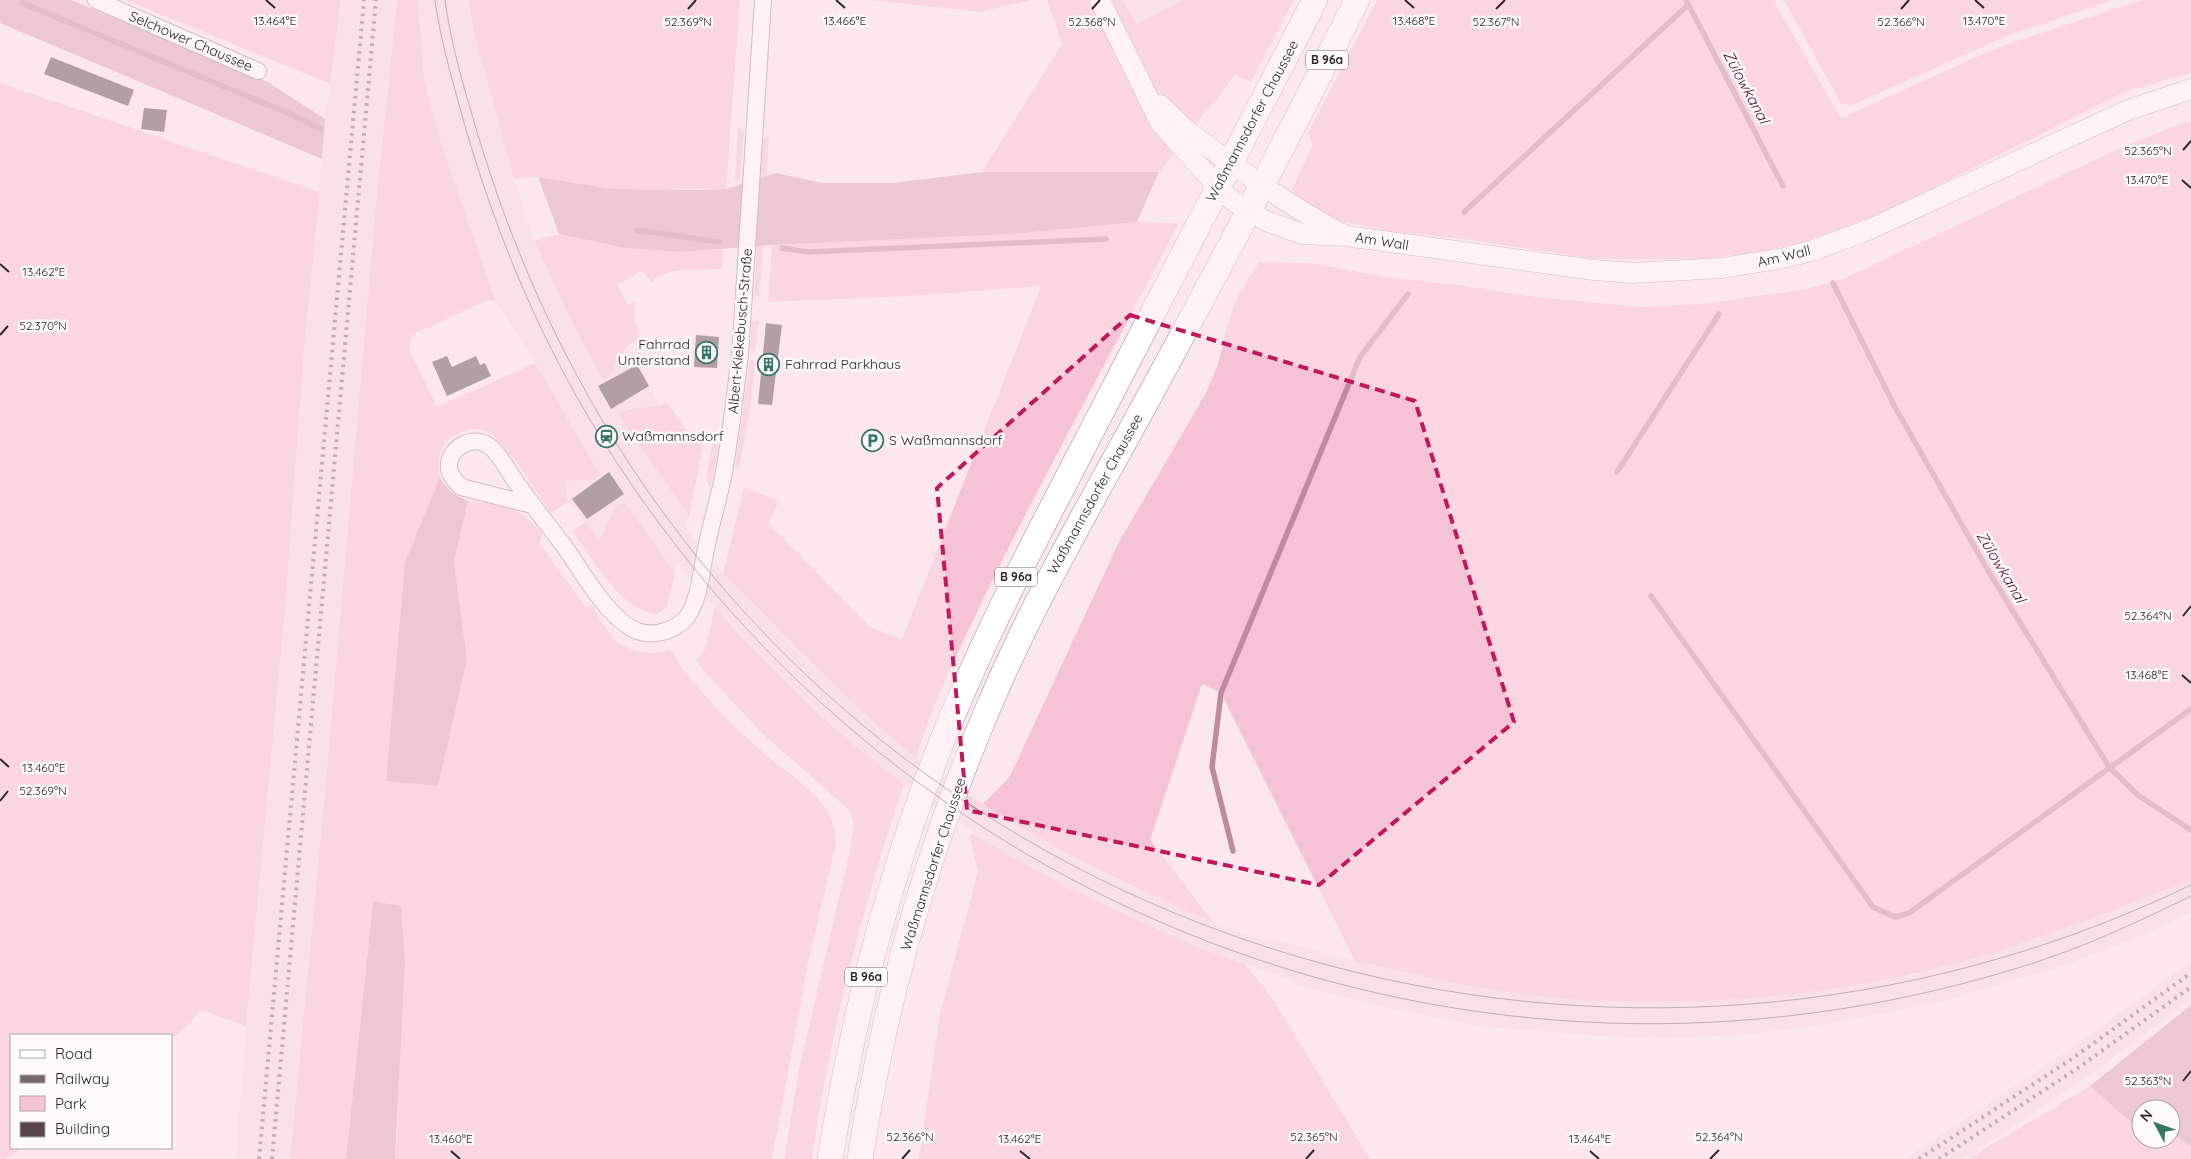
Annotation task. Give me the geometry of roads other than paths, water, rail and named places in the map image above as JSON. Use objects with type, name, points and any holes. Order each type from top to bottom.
[{"type":"main road","name":"Waßmannsdorfer Chaussee","points":[[830,1159],[849,1052],[880,925],[920,800],[962,692],[1010,589],[1315,0]]},
{"type":"main road","name":"Waßmannsdorfer Chaussee","points":[[860,1159],[878,1059],[908,935],[945,818],[989,705],[1064,549],[1145,405],[1262,185],[1357,0]]},
{"type":"street","name":"Selchower Chaussee","points":[[96,0],[258,70]]},
{"type":"street","name":"Albert-Kiekebusch-Straße","points":[[532,505],[461,487],[454,479],[449,468],[451,458],[457,448],[466,442],[477,441],[488,445],[497,453],[532,505],[607,606],[622,622],[638,631],[653,633],[672,629],[685,619],[694,605],[724,473],[740,355],[763,0]]},
{"type":"street","name":"Am Wall","points":[[1100,0],[1149,95],[1161,124],[1218,187],[1248,211],[1283,228],[1302,234],[1346,236],[1594,270],[1633,273],[1686,271],[1756,263],[1814,250],[1868,230],[2128,110],[2191,89]]},
{"type":"street","name":"Am Wall","points":[[1149,95],[1188,131],[1262,185],[1300,211],[1346,236]]},
{"type":"waterway","name":"Zülowkanal","points":[[1686,0],[1783,186]]},
{"type":"waterway","points":[[22,3],[288,113],[321,129]]},
{"type":"waterway","points":[[1464,212],[1688,5]]},
{"type":"waterway","points":[[637,230],[719,242]]},
{"type":"waterway","points":[[782,248],[808,252],[1106,239]]},
{"type":"waterway","name":"Zülowkanal","points":[[1833,283],[1895,407],[1987,569],[2109,767],[2139,796],[2191,830]]},
{"type":"waterway","points":[[1233,851],[1212,767],[1221,693],[1360,357],[1408,294]]},
{"type":"waterway","points":[[1617,472],[1719,314]]},
{"type":"waterway","points":[[1651,596],[1873,907],[1895,917],[1909,913],[2191,709]]},
{"type":"tram line","points":[[435,0],[443,42],[461,112],[500,231],[531,307],[549,345],[589,418],[713,591],[860,737],[1027,854],[1210,942],[1404,999],[1607,1023],[1814,1013],[2021,967],[2108,935],[2191,896]]},
{"type":"tram line","points":[[445,0],[459,70],[483,151],[510,229],[542,305],[599,415],[737,604],[904,758],[1095,877],[1303,958],[1523,1001],[1748,1004],[1973,966],[2191,885]]},
{"type":"railway","points":[[259,1159],[364,0]]},
{"type":"railway","points":[[272,1159],[376,0]]},
{"type":"railway","points":[[1919,1159],[2073,1058],[2191,973]]},
{"type":"railway","points":[[1939,1159],[2078,1068],[2191,987]]},
{"type":"place","name":"Fahrrad Unterstand","points":[[706,352]]},
{"type":"place","name":"Fahrrad Parkhaus","points":[[769,364]]},
{"type":"place","name":"Waßmannsdorf","points":[[606,436]]},
{"type":"place","name":"S Waßmannsdorf","points":[[873,440]]}]
